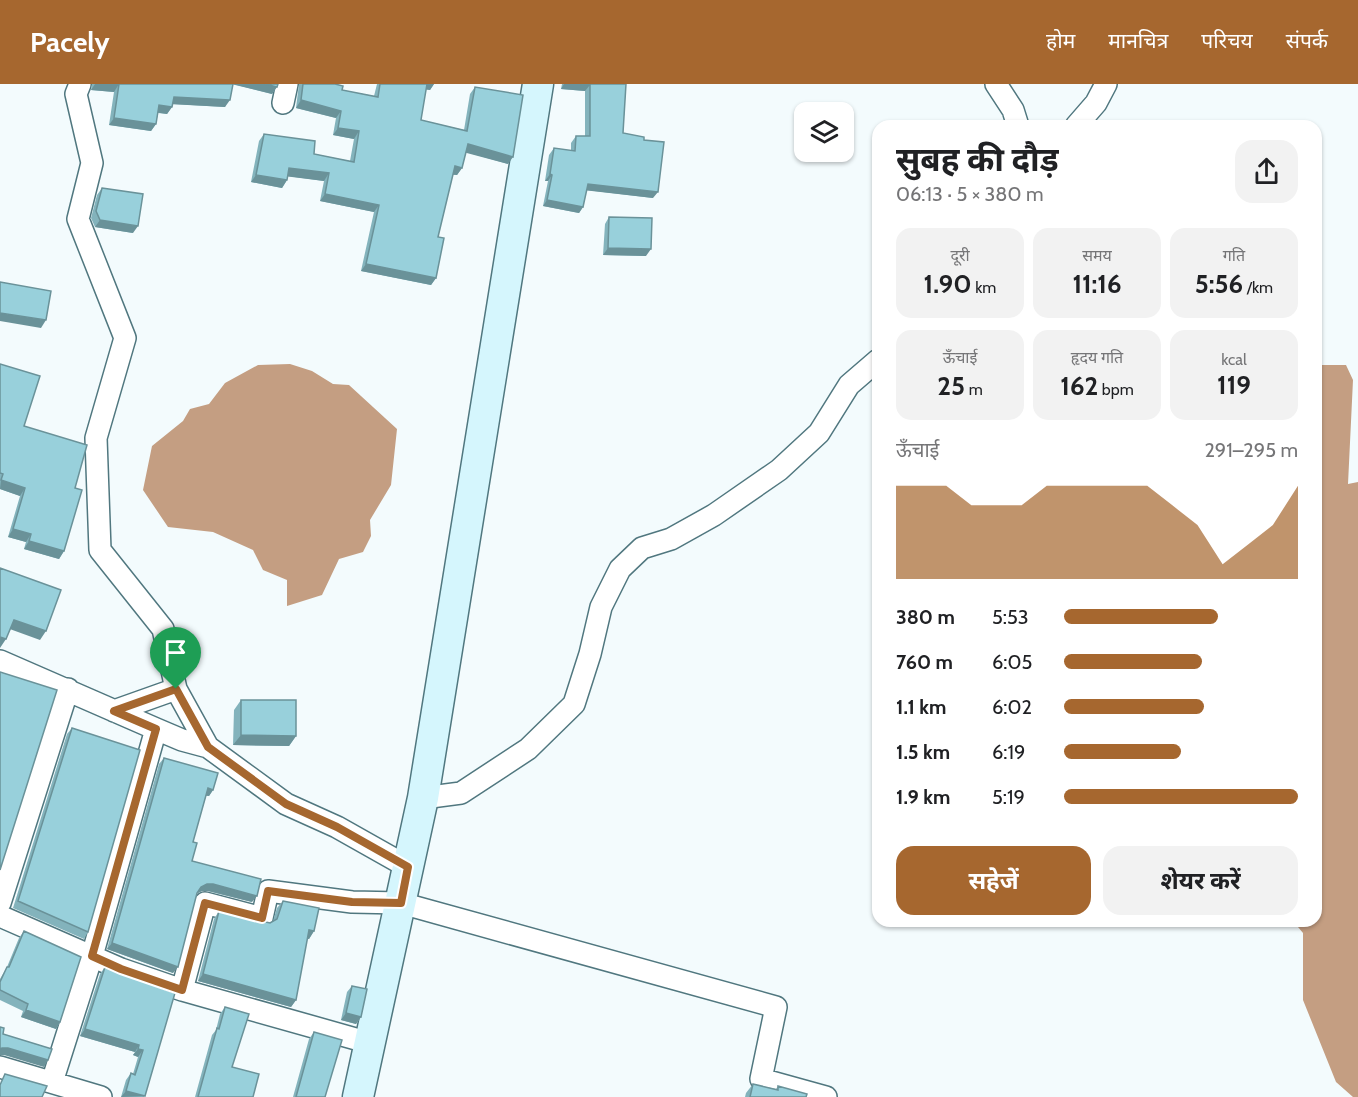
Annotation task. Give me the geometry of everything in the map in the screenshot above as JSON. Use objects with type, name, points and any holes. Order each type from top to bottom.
[{"type":"street","points":[[80,84],[76,94],[92,163],[78,219],[125,338],[96,438],[100,550],[163,628],[176,689],[208,747]]},
{"type":"street","points":[[358,1097],[423,798],[538,84]]},
{"type":"street","points":[[996,84],[1013,110],[1016,120]]},
{"type":"street","points":[[1081,120],[1096,103],[1106,84]]},
{"type":"street","points":[[423,798],[461,793],[528,750],[574,704],[590,654],[601,607],[620,569],[642,548],[671,539],[714,515],[779,470],[819,433],[849,385],[872,365]]},
{"type":"street","points":[[0,661],[182,740],[208,747],[286,804],[337,827],[408,867]]},
{"type":"street","points":[[0,903],[68,689]]},
{"type":"street","points":[[114,711],[176,689]]},
{"type":"street","points":[[52,1082],[92,956],[156,729]]},
{"type":"street","points":[[182,990],[205,903],[262,918],[268,891],[352,902],[401,903],[776,1007],[761,1079],[816,1096]]},
{"type":"street","points":[[0,916],[121,969],[182,990],[370,1043]]},
{"type":"street","points":[[0,1067],[101,1097]]},
{"type":"shaded area","points":[[290,364],[312,371],[333,384],[349,385],[397,429],[391,485],[370,520],[371,536],[363,552],[339,559],[322,595],[287,606],[287,580],[263,570],[253,550],[213,532],[168,527],[143,490],[152,446],[183,421],[190,409],[209,404],[225,383],[258,365]]},
{"type":"shaded area","points":[[1322,365],[1346,365],[1353,380],[1348,484],[1358,482],[1358,1097],[1353,1097],[1336,1082],[1303,1000],[1303,933],[1298,927],[1322,927]]},
{"type":"building","points":[[119,84],[233,84],[230,100],[174,97],[172,107],[159,105],[156,124],[114,118]]},
{"type":"building","points":[[303,84],[335,84],[343,86],[342,90],[378,97],[380,84],[427,84],[421,120],[467,131],[475,87],[523,95],[513,157],[468,144],[462,168],[455,166],[438,237],[444,238],[436,278],[366,264],[379,205],[325,194],[329,173],[289,168],[287,180],[256,175],[264,134],[315,141],[314,154],[354,162],[359,131],[338,128],[341,111],[301,100]]},
{"type":"building","points":[[581,84],[626,84],[623,133],[644,137],[644,140],[664,142],[658,192],[588,184],[583,207],[547,200],[554,148],[575,151],[576,136],[590,136],[590,85]]},
{"type":"building","points":[[102,188],[143,194],[138,226],[100,220],[96,211]]},
{"type":"building","points":[[609,217],[652,218],[651,249],[608,248]]},
{"type":"building","points":[[0,282],[51,291],[46,320],[0,313]]},
{"type":"building","points":[[0,364],[40,376],[24,426],[87,445],[75,488],[82,490],[64,551],[29,541],[31,534],[13,529],[25,488],[1,480],[3,474],[0,473]]},
{"type":"building","points":[[0,568],[61,590],[46,631],[14,620],[6,639],[0,637]]},
{"type":"building","points":[[0,672],[57,690],[0,870]]},
{"type":"building","points":[[241,700],[296,700],[296,736],[241,735]]},
{"type":"building","points":[[72,728],[140,750],[88,932],[18,901]]},
{"type":"building","points":[[164,758],[218,773],[213,790],[208,788],[193,842],[197,843],[192,861],[261,879],[257,896],[213,884],[201,887],[197,893],[178,967],[112,943]]},
{"type":"building","points":[[283,901],[319,908],[314,931],[309,930],[296,1000],[203,974],[219,911],[270,923],[277,919]]},
{"type":"building","points":[[24,931],[81,957],[60,1022],[26,1010],[28,1004],[0,990],[0,982]]},
{"type":"building","points":[[105,967],[175,993],[145,1096],[126,1091],[131,1073],[135,1075],[143,1050],[138,1049],[139,1045],[85,1029]]},
{"type":"building","points":[[352,986],[367,989],[361,1017],[346,1013]]},
{"type":"building","points":[[225,1007],[249,1014],[232,1067],[259,1074],[253,1097],[198,1097]]},
{"type":"building","points":[[0,1027],[4,1028],[3,1034],[52,1049],[48,1060],[8,1048],[0,1049]]},
{"type":"building","points":[[314,1032],[342,1040],[325,1097],[296,1097]]},
{"type":"building","points":[[5,1074],[47,1086],[42,1097],[0,1097],[0,1085]]},
{"type":"building","points":[[753,1084],[778,1090],[778,1086],[807,1094],[806,1097],[750,1097]]},
{"type":"route","points":[[176,689],[208,747],[286,804],[337,827],[408,867],[401,903],[352,902],[268,891],[262,918],[205,903],[182,990],[121,969],[92,956],[156,729],[114,711],[176,689]]}]
